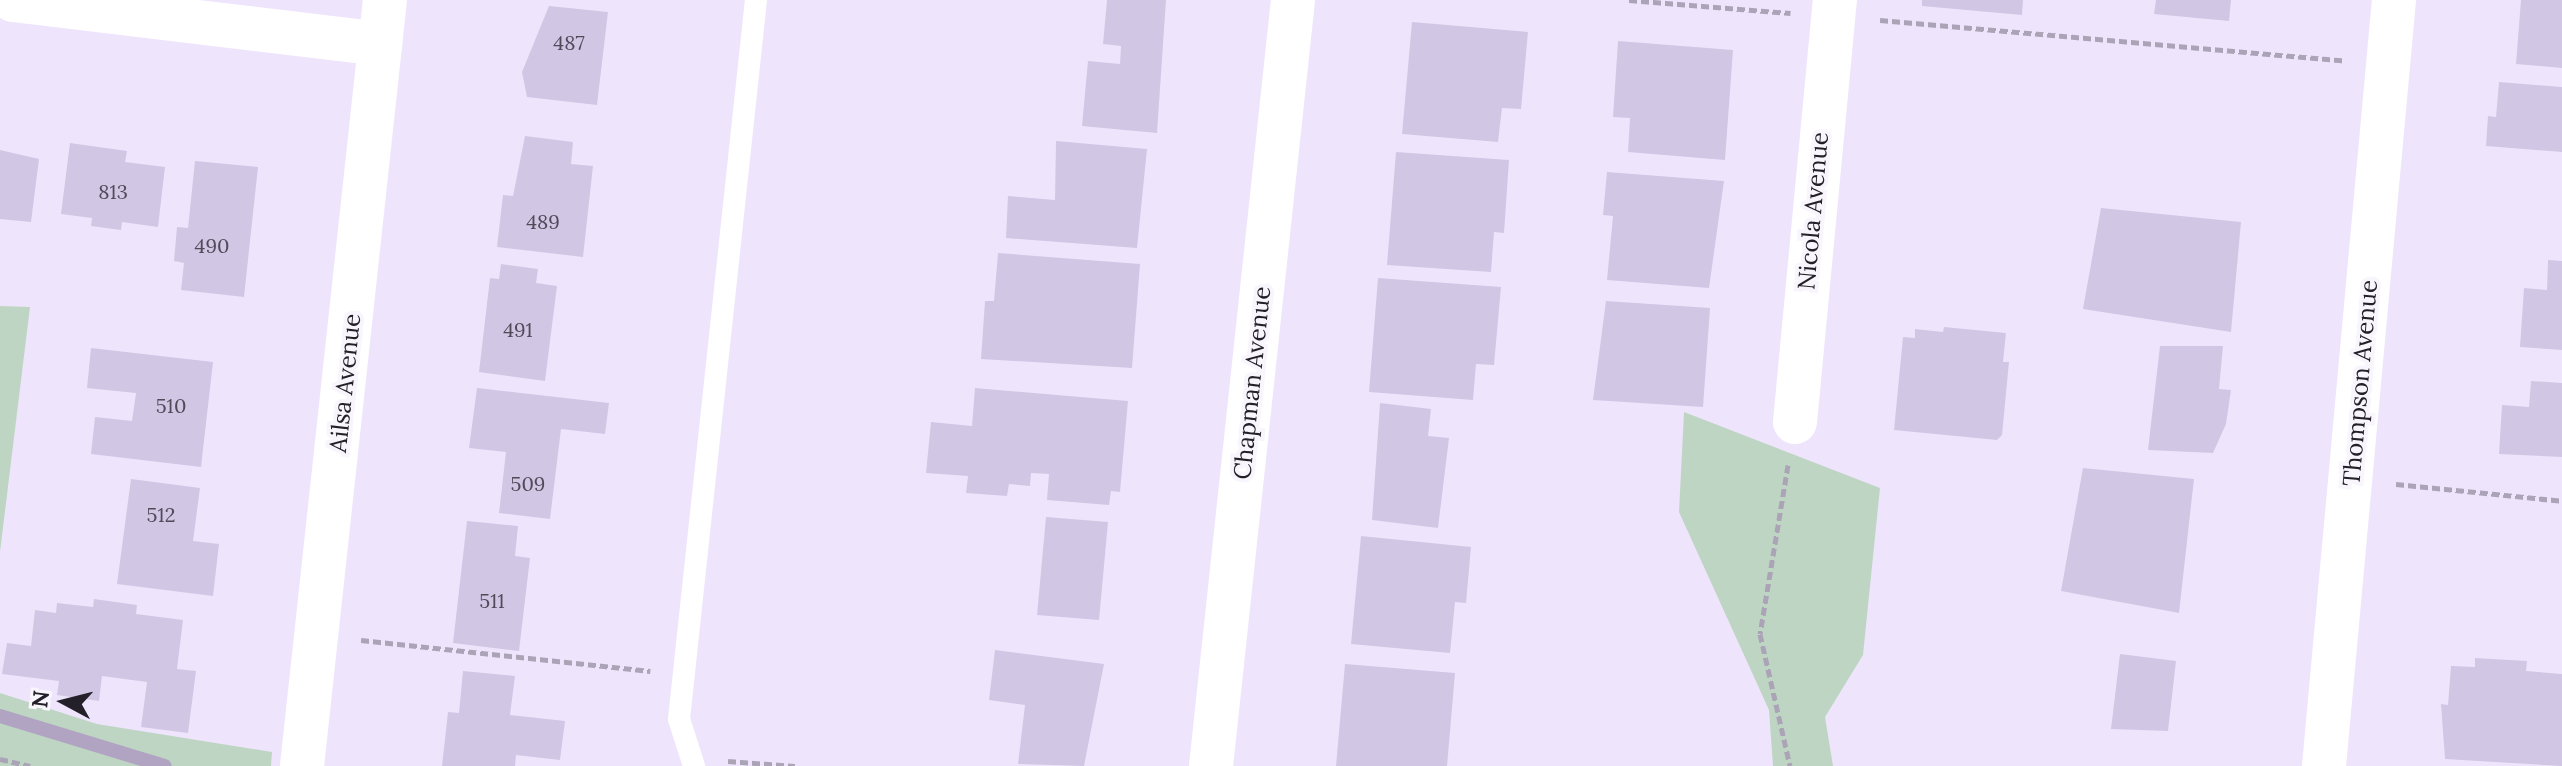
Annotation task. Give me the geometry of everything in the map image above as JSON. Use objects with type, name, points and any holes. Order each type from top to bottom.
[{"type":"street","points":[[13,0],[380,44]]},
{"type":"street","name":"Ailsa Avenue","points":[[302,766],[385,0]]},
{"type":"street","name":"Chapman Avenue","points":[[1211,766],[1293,0]]},
{"type":"street","name":"Thompson Avenue","points":[[2324,766],[2394,0]]},
{"type":"street","name":"Nicola Avenue","points":[[1795,422],[1834,8]]},
{"type":"lane","points":[[695,762],[679,719],[682,675],[756,0]]},
{"type":"path","points":[[1629,0],[1834,8],[2389,65]]},
{"type":"path","points":[[1790,766],[1760,634],[1795,422]]},
{"type":"path","points":[[2351,480],[2562,501]]},
{"type":"path","points":[[347,638],[682,675]]},
{"type":"path","points":[[0,759],[30,766]]},
{"type":"path","points":[[695,762],[795,766]]},
{"type":"green space","points":[[0,306],[30,307],[0,552]]},
{"type":"green space","points":[[1684,412],[1880,488],[1863,655],[1825,717],[1833,766],[1773,766],[1769,710],[1679,512]]},
{"type":"green space","points":[[0,693],[97,724],[272,752],[271,766],[0,766]]},
{"type":"building","points":[[1107,0],[1166,0],[1157,133],[1082,126],[1088,61],[1120,64],[1121,46],[1103,44]]},
{"type":"building","points":[[1922,0],[2023,0],[2022,15],[1922,6]]},
{"type":"building","points":[[2156,0],[2231,0],[2229,21],[2154,14]]},
{"type":"building","points":[[2521,0],[2562,0],[2562,68],[2516,64]]},
{"type":"building","points":[[549,6],[608,12],[597,105],[527,97],[522,72]]},
{"type":"building","points":[[1412,22],[1528,32],[1521,109],[1502,108],[1498,142],[1402,134]]},
{"type":"building","points":[[1618,41],[1733,50],[1725,160],[1628,152],[1630,118],[1613,117]]},
{"type":"building","points":[[2499,82],[2562,87],[2562,152],[2486,146],[2488,116],[2496,117]]},
{"type":"building","points":[[525,136],[573,142],[571,164],[593,166],[583,257],[497,247],[503,195],[513,196]]},
{"type":"building","points":[[1056,141],[1147,149],[1137,248],[1006,238],[1008,196],[1055,200]]},
{"type":"building","points":[[70,143],[127,151],[125,162],[165,167],[158,227],[122,222],[121,230],[91,226],[92,218],[61,214]]},
{"type":"building","points":[[0,150],[39,159],[31,222],[0,219]]},
{"type":"building","points":[[1396,152],[1509,160],[1504,233],[1494,232],[1491,272],[1387,265]]},
{"type":"building","points":[[195,161],[258,167],[244,297],[181,290],[184,263],[174,261],[177,227],[188,228]]},
{"type":"building","points":[[1607,172],[1724,181],[1709,288],[1607,280],[1613,216],[1603,215]]},
{"type":"building","points":[[2101,208],[2241,222],[2231,332],[2083,309]]},
{"type":"building","points":[[998,253],[1140,264],[1132,368],[981,359],[985,301],[994,301]]},
{"type":"building","points":[[2548,260],[2562,261],[2562,350],[2520,347],[2524,288],[2547,290]]},
{"type":"building","points":[[501,264],[538,269],[536,283],[557,286],[545,381],[479,372],[490,278],[499,279]]},
{"type":"building","points":[[1378,278],[1501,287],[1494,365],[1476,364],[1473,400],[1369,392]]},
{"type":"building","points":[[1606,301],[1710,308],[1703,407],[1593,400]]},
{"type":"building","points":[[1944,327],[2006,333],[2003,362],[2009,362],[2002,435],[1997,440],[1894,430],[1903,337],[1915,338],[1915,329],[1943,332]]},
{"type":"building","points":[[2160,346],[2223,346],[2219,389],[2231,390],[2226,424],[2213,453],[2148,450]]},
{"type":"building","points":[[91,348],[213,362],[201,467],[91,454],[95,417],[132,421],[136,393],[87,388]]},
{"type":"building","points":[[2531,381],[2562,383],[2562,457],[2499,454],[2502,405],[2529,407]]},
{"type":"building","points":[[477,388],[609,403],[605,434],[561,429],[550,519],[499,513],[506,452],[469,448]]},
{"type":"building","points":[[975,388],[1128,401],[1120,492],[1111,491],[1109,505],[1047,500],[1049,474],[1031,473],[1030,486],[1009,484],[1007,496],[966,493],[968,476],[926,473],[931,422],[972,426]]},
{"type":"building","points":[[1380,403],[1431,409],[1428,436],[1449,438],[1438,528],[1372,520]]},
{"type":"building","points":[[2083,468],[2194,479],[2179,613],[2061,591]]},
{"type":"building","points":[[131,479],[200,488],[193,541],[219,544],[213,596],[117,584]]},
{"type":"building","points":[[1046,517],[1108,522],[1099,620],[1037,615]]},
{"type":"building","points":[[467,521],[518,526],[515,556],[530,558],[519,651],[453,643]]},
{"type":"building","points":[[1361,536],[1471,547],[1466,603],[1455,602],[1450,653],[1351,644]]},
{"type":"building","points":[[94,599],[137,605],[136,614],[183,620],[177,669],[196,671],[188,733],[141,727],[147,682],[102,676],[99,701],[57,695],[59,681],[2,674],[7,643],[31,646],[35,610],[56,613],[57,603],[93,607]]},
{"type":"building","points":[[995,650],[1104,664],[1084,766],[1018,764],[1025,705],[989,700]]},
{"type":"building","points":[[2120,654],[2176,661],[2168,731],[2111,729]]},
{"type":"building","points":[[2475,658],[2527,661],[2526,671],[2562,674],[2562,766],[2445,759],[2441,704],[2448,705],[2451,666],[2475,667]]},
{"type":"building","points":[[1345,664],[1455,673],[1447,766],[1336,766]]},
{"type":"building","points":[[463,671],[515,676],[510,715],[565,721],[560,760],[516,755],[515,766],[442,766],[448,712],[459,713]]},
{"type":"waterway","points":[[0,716],[165,766]]}]
